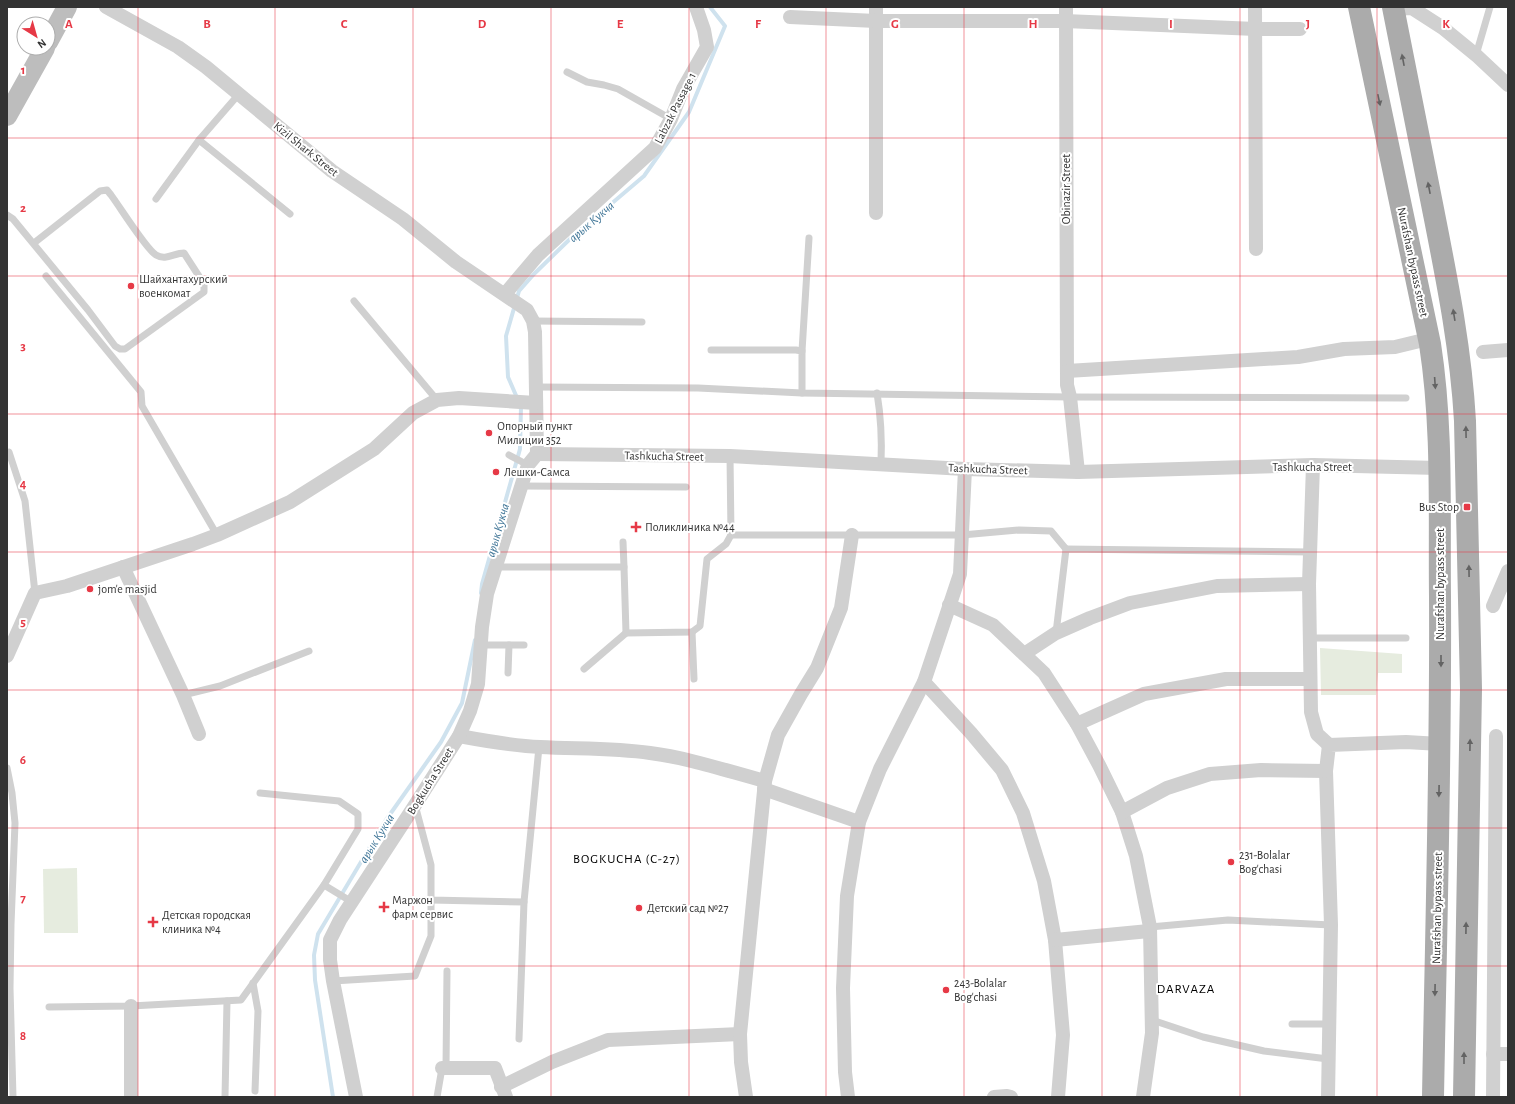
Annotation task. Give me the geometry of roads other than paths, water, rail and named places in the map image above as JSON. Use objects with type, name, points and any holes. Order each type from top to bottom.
[{"type":"main road","name":"Nurafshan bypass street","points":[[1359,7],[1434,371],[1439,468],[1441,691],[1433,1097]]},
{"type":"main road","points":[[1393,8],[1450,290],[1464,390],[1466,422],[1471,689],[1464,1097]]},
{"type":"street","points":[[56,27],[67,7]]},
{"type":"street","name":"Kizil Shark Street","points":[[106,7],[178,47],[206,67],[332,171],[403,219],[456,262],[505,294],[530,315]]},
{"type":"street","name":"Labzak Passage 1","points":[[505,294],[538,255],[655,148],[683,90],[707,47],[704,30],[696,7]]},
{"type":"street","name":"Obinazir Street","points":[[1066,7],[1067,385],[1070,397],[1078,472]]},
{"type":"street","points":[[1255,7],[1256,250]]},
{"type":"street","points":[[1393,8],[1412,8],[1443,28],[1476,55],[1508,85]]},
{"type":"street","points":[[876,14],[876,213]]},
{"type":"street","points":[[790,17],[876,14],[1256,29],[1300,29]]},
{"type":"street","points":[[7,116],[41,56]]},
{"type":"street","name":"Bogkucha Street","points":[[356,1097],[333,981],[330,940],[349,900],[415,805],[459,736],[470,711],[476,691],[486,594],[521,486],[532,460],[536,403],[536,332],[530,315]]},
{"type":"street","points":[[1067,371],[1298,357],[1344,349],[1395,347],[1428,339]]},
{"type":"street","points":[[1483,352],[1508,350]]},
{"type":"street","points":[[7,656],[35,593],[67,586],[217,535],[290,502],[374,449],[413,413],[437,400],[459,398],[536,403]]},
{"type":"street","name":"Tashkucha Street","points":[[532,460],[730,456],[966,469],[1078,472],[1312,465],[1439,468]]},
{"type":"street","points":[[1312,465],[1310,679],[1312,722],[1316,734],[1329,745],[1406,742],[1440,744]]},
{"type":"street","points":[[848,1097],[845,1072],[843,988],[847,896],[860,822],[880,769],[924,682],[960,574],[966,469]]},
{"type":"street","points":[[746,1097],[741,1062],[740,1034],[765,785],[778,735],[817,668],[841,608],[852,535]]},
{"type":"street","points":[[123,567],[199,734]]},
{"type":"street","points":[[1493,606],[1508,571]]},
{"type":"street","points":[[1024,654],[1056,633],[1130,603],[1217,586],[1310,584]]},
{"type":"street","points":[[949,605],[993,625],[1044,673],[1077,724],[1100,765],[1122,812],[1136,856],[1150,929],[1152,1033],[1142,1097]]},
{"type":"street","points":[[1077,724],[1144,694],[1226,679],[1310,679]]},
{"type":"street","points":[[924,682],[971,732],[1002,770],[1023,813],[1044,881],[1055,940],[1063,1036],[1058,1097]]},
{"type":"street","points":[[459,736],[503,744],[539,747],[624,750],[674,757],[765,785],[860,822]]},
{"type":"street","points":[[1493,1097],[1497,736]]},
{"type":"street","points":[[1328,1097],[1331,925],[1326,771],[1329,745]]},
{"type":"street","points":[[1122,812],[1167,788],[1210,774],[1261,770],[1326,771]]},
{"type":"street","points":[[1055,940],[1150,929]]},
{"type":"street","points":[[131,1006],[131,1097]]},
{"type":"street","points":[[444,1068],[495,1068],[503,1092],[552,1062],[608,1040],[740,1034]]},
{"type":"street","points":[[1493,1054],[1508,1054]]},
{"type":"street","points":[[994,1097],[1011,1097]]},
{"type":"lane","points":[[1476,55],[1490,7]]},
{"type":"lane","points":[[566,72],[587,82],[618,89],[670,119]]},
{"type":"lane","points":[[156,199],[199,140],[239,94]]},
{"type":"lane","points":[[199,140],[290,214]]},
{"type":"lane","points":[[7,215],[14,219],[88,310],[115,346],[120,349],[125,349],[204,292],[204,284],[184,253],[179,253],[168,257],[156,255],[146,245],[107,190],[100,191],[34,243]]},
{"type":"lane","points":[[802,393],[802,351],[809,238]]},
{"type":"lane","points":[[46,276],[141,392],[142,406],[217,535]]},
{"type":"lane","points":[[354,301],[437,400]]},
{"type":"lane","points":[[530,315],[642,322]]},
{"type":"lane","points":[[711,350],[802,351]]},
{"type":"lane","points":[[536,387],[698,388],[802,393],[1070,397],[1406,398]]},
{"type":"lane","points":[[877,393],[881,417],[881,464]]},
{"type":"lane","points":[[9,452],[25,501],[35,593]]},
{"type":"lane","points":[[509,455],[532,460]]},
{"type":"lane","points":[[584,669],[626,633],[692,632],[700,626],[707,559],[726,544],[731,535],[730,456]]},
{"type":"lane","points":[[521,486],[686,487]]},
{"type":"lane","points":[[731,535],[962,535],[1019,530],[1051,531],[1066,549],[1056,633]]},
{"type":"lane","points":[[623,542],[626,633]]},
{"type":"lane","points":[[1066,549],[1310,552]]},
{"type":"lane","points":[[495,567],[624,567]]},
{"type":"lane","points":[[692,632],[694,679]]},
{"type":"lane","points":[[1310,638],[1406,638]]},
{"type":"lane","points":[[481,645],[524,645]]},
{"type":"lane","points":[[508,645],[508,673]]},
{"type":"lane","points":[[182,695],[220,686],[309,651]]},
{"type":"lane","points":[[519,1039],[524,902],[539,747]]},
{"type":"lane","points":[[7,768],[12,793],[15,823],[9,924],[8,988],[13,1097]]},
{"type":"lane","points":[[49,1007],[131,1006],[241,1000],[324,885],[358,829],[358,814],[339,801],[260,793]]},
{"type":"lane","points":[[333,981],[415,976],[432,936],[431,864],[415,805]]},
{"type":"lane","points":[[7,825],[15,823]]},
{"type":"lane","points":[[324,885],[333,892],[349,900]]},
{"type":"lane","points":[[431,900],[524,902]]},
{"type":"lane","points":[[1150,929],[1228,920],[1331,925]]},
{"type":"lane","points":[[437,1097],[444,1068],[447,971]]},
{"type":"lane","points":[[253,983],[258,1011],[255,1091]]},
{"type":"lane","points":[[225,1097],[227,1001]]},
{"type":"lane","points":[[1152,1020],[1203,1037],[1257,1049],[1328,1059]]},
{"type":"lane","points":[[1292,1024],[1329,1024]]},
{"type":"waterway","name":"арык Кукча","points":[[518,400],[508,377],[506,336],[519,291],[571,238],[644,176],[689,112],[725,26],[710,7]]},
{"type":"waterway","name":"арык Кукча","points":[[481,593],[482,584],[520,449],[521,406]]},
{"type":"waterway","name":"арык Кукча","points":[[333,1097],[315,980],[314,955],[318,934],[386,820],[441,742],[462,703],[475,640]]},
{"type":"place","name":"Шайхантахурский военкомат","points":[[131,286]]},
{"type":"place","name":"Опорный пункт Милиции 352","points":[[489,433]]},
{"type":"place","name":"Лешки-Самса","points":[[496,472]]},
{"type":"place","name":"Bus Stop","points":[[1467,507]]},
{"type":"place","name":"Поликлиника №44","points":[[636,527]]},
{"type":"place","name":"jom'e masjid","points":[[90,589]]},
{"type":"place","name":"231-Bolalar Bog'chasi","points":[[1231,862]]},
{"type":"place","name":"Маржон фарм сервис","points":[[384,907]]},
{"type":"place","name":"Детский сад №27","points":[[639,908]]},
{"type":"place","name":"Детская городская клиника №4","points":[[153,922]]},
{"type":"place","name":"243-Bolalar Bog'chasi","points":[[946,990]]},
{"type":"district","name":"BOGKUCHA (C-27)","points":[[627,858]]},
{"type":"district","name":"DARVAZA","points":[[1186,988]]}]
